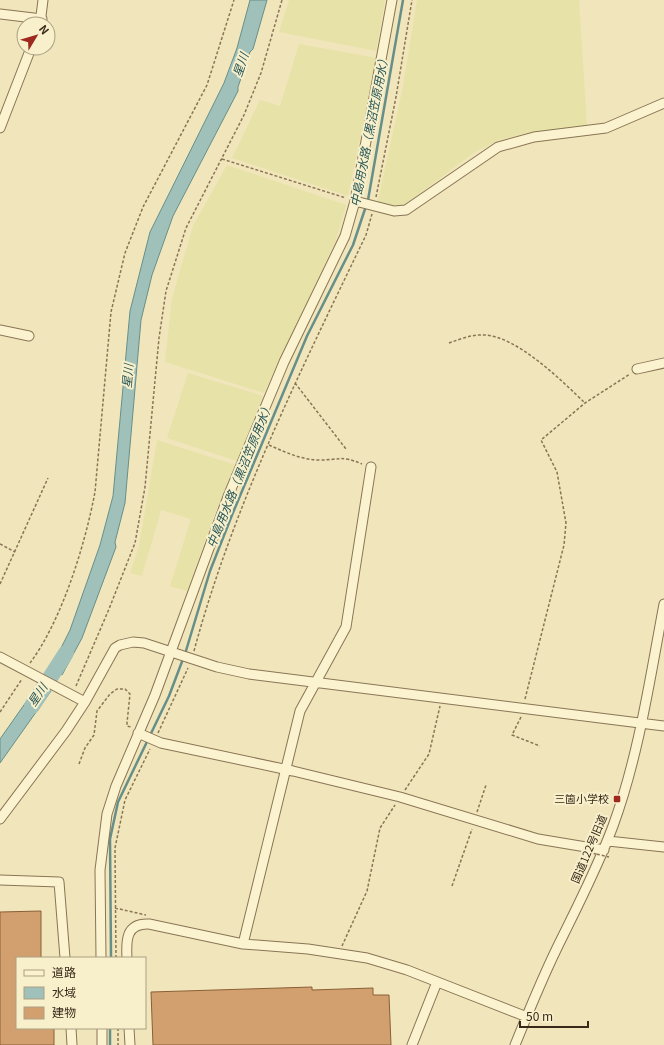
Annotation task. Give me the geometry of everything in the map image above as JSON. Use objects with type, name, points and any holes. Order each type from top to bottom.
[{"type":"street","points":[[42,16],[43,0]]},
{"type":"street","points":[[101,957],[100,870],[107,814],[146,736],[155,695],[174,653],[232,487],[287,356],[340,247],[358,202],[392,0]]},
{"type":"street","points":[[0,14],[16,17]]},
{"type":"street","points":[[0,128],[28,56]]},
{"type":"street","points":[[358,202],[394,211],[406,210],[498,147],[534,137],[606,128],[664,103]]},
{"type":"street","points":[[0,330],[29,336]]},
{"type":"street","points":[[637,369],[664,363]]},
{"type":"street","points":[[243,944],[300,711],[346,627],[371,467]]},
{"type":"street","name":"国道122号旧道","points":[[515,1045],[555,952],[606,853],[608,841],[627,783],[641,724],[664,604]]},
{"type":"street","points":[[0,818],[51,753],[85,702],[115,648],[120,645],[133,642],[144,643],[191,659],[249,674],[664,726]]},
{"type":"street","points":[[0,657],[26,671],[72,691],[85,702]]},
{"type":"street","points":[[146,736],[161,743],[400,797],[538,839],[606,853]]},
{"type":"street","points":[[608,841],[664,847]]},
{"type":"street","points":[[0,880],[59,882],[65,957]]},
{"type":"street","points":[[127,957],[126,941],[128,934],[132,929],[143,924],[243,944],[339,953],[393,965],[527,1017]]},
{"type":"street","points":[[412,1045],[437,982]]},
{"type":"street","points":[[71,1029],[72,1045]]},
{"type":"street","points":[[102,1029],[102,1045]]},
{"type":"street","points":[[129,1029],[130,1045]]},
{"type":"path","points":[[0,712],[44,643],[55,619],[82,548],[91,515],[96,486],[111,312],[125,253],[143,207],[207,85],[234,0]]},
{"type":"path","points":[[72,691],[109,609],[135,543],[145,488],[159,338],[166,291],[186,228],[244,115],[261,74],[282,0]]},
{"type":"path","points":[[116,957],[114,865],[117,833],[126,800],[146,736],[191,659],[214,587],[240,515],[295,383],[366,235],[374,207],[396,97],[412,0]]},
{"type":"path","points":[[222,158],[358,202]]},
{"type":"path","points":[[449,343],[463,338],[485,335],[507,340],[522,349],[562,381],[585,403]]},
{"type":"path","points":[[540,746],[512,736],[523,709],[564,546],[566,523],[557,472],[541,440],[585,403],[637,369]]},
{"type":"path","points":[[295,383],[346,449]]},
{"type":"path","points":[[269,445],[294,456],[319,460],[346,457],[371,467]]},
{"type":"path","points":[[0,584],[48,478]]},
{"type":"path","points":[[0,544],[15,552]]},
{"type":"path","points":[[79,764],[85,748],[94,735],[97,711],[102,703],[117,689],[128,691],[131,699],[127,723],[129,728],[146,736]]},
{"type":"path","points":[[339,953],[366,891],[380,828],[429,754],[442,698]]},
{"type":"path","points":[[452,886],[486,785]]},
{"type":"path","points":[[592,853],[606,853]]},
{"type":"path","points":[[118,1029],[118,1045]]},
{"type":"shaded area","points":[[289,0],[385,0],[376,51],[279,32]]},
{"type":"shaded area","points":[[417,0],[579,0],[587,126],[526,133],[499,140],[475,152],[404,205],[377,205],[403,86]]},
{"type":"shaded area","points":[[299,44],[377,58],[348,196],[232,158],[260,100],[280,106]]},
{"type":"shaded area","points":[[227,165],[346,205],[336,240],[264,393],[165,362],[172,298],[193,226]]},
{"type":"shaded area","points":[[188,373],[263,396],[237,461],[167,438]]},
{"type":"shaded area","points":[[157,440],[235,465],[214,516],[187,591],[170,586],[191,519],[161,510],[142,576],[130,573],[139,546]]},
{"type":"water","points":[[250,0],[267,0],[253,49],[250,52],[238,91],[173,216],[152,275],[141,320],[125,503],[115,542],[116,547],[82,638],[62,675],[51,668],[70,630],[100,545],[113,496],[130,311],[150,232],[224,83],[237,48]]},
{"type":"water","points":[[38,685],[51,691],[0,763],[0,739]]},
{"type":"building","points":[[41,911],[41,957],[16,957],[16,1029],[54,1029],[54,1045],[0,1045],[0,912]]},
{"type":"building","points":[[312,987],[312,990],[373,988],[373,995],[389,995],[391,1045],[153,1045],[151,992]]},
{"type":"waterway","name":"中島用水路（黒沼笠原用水）","points":[[185,654],[210,571],[232,515],[307,336],[353,245],[368,200],[403,0]]},
{"type":"waterway","name":"星川","points":[[32,706],[66,653]]},
{"type":"waterway","name":"中島用水路（黒沼笠原用水）","points":[[111,957],[110,839],[118,802],[169,696],[183,659]]},
{"type":"waterway","name":"中島用水路（黒沼笠原用水）","points":[[110,1029],[110,1045]]},
{"type":"place","name":"三箇小学校","points":[[617,799]]}]
